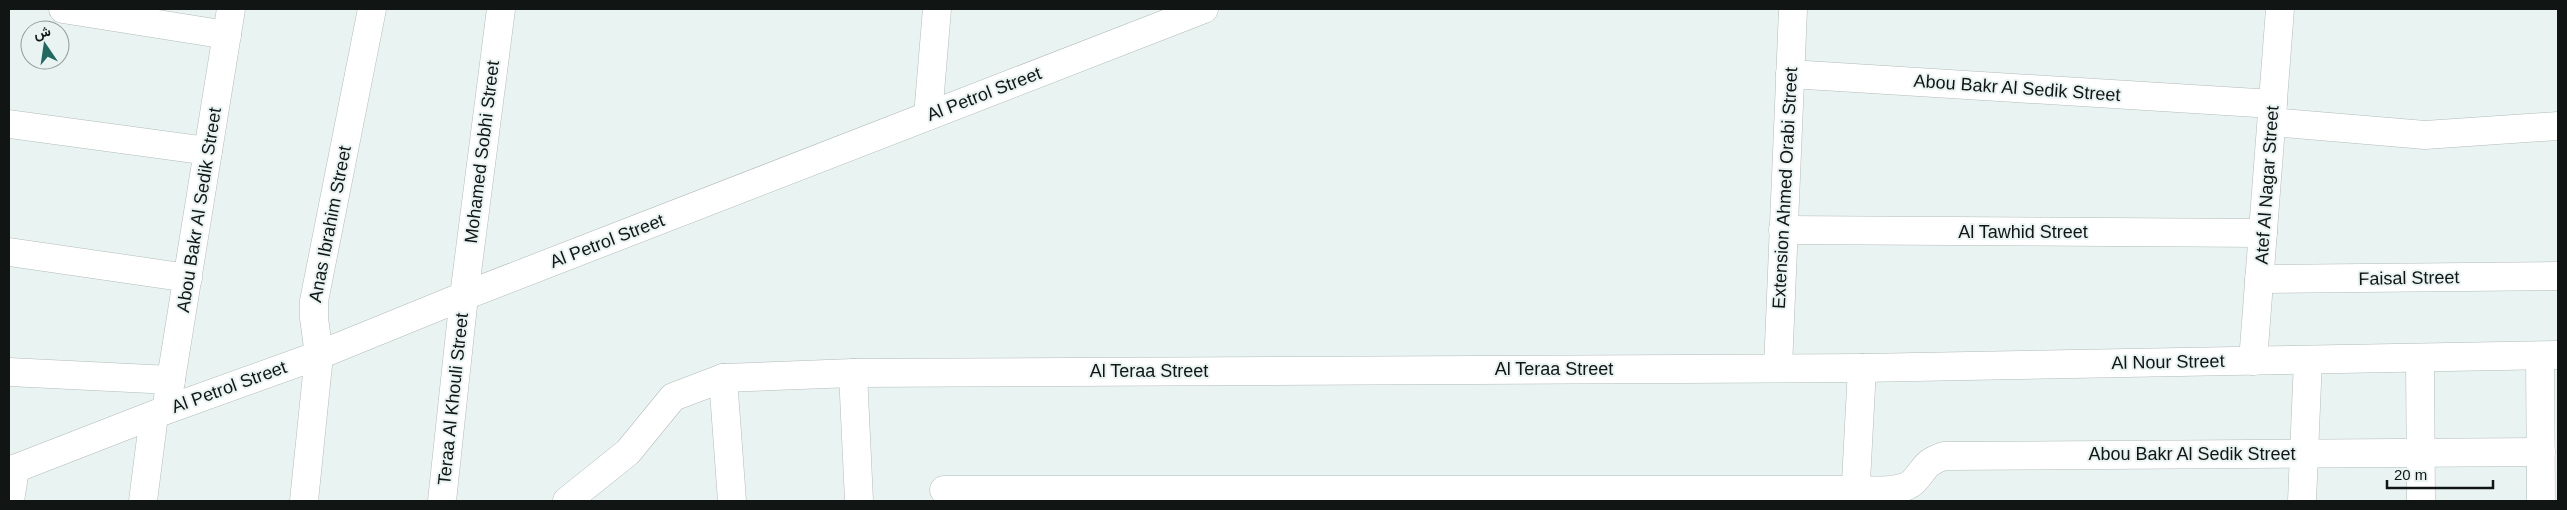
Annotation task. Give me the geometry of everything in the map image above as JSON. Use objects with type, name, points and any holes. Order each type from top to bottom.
[{"type":"street","points":[[63,9],[98,12],[227,35]]},
{"type":"street","name":"Abou Bakr Al Sedik Street","points":[[143,501],[160,413],[171,380],[231,9]]},
{"type":"street","name":"Anas Ibrahim Street","points":[[304,501],[320,355],[314,318],[314,301],[372,9]]},
{"type":"street","name":"Mohamed Sobhi Street","points":[[464,296],[501,9]]},
{"type":"street","points":[[928,116],[937,9]]},
{"type":"street","name":"Al Petrol Street","points":[[12,470],[160,413],[320,355],[464,296],[1204,9]]},
{"type":"street","name":"Extension Ahmed Orabi Street","points":[[1778,368],[1793,9]]},
{"type":"street","name":"Atef Al Nagar Street","points":[[2253,361],[2280,9]]},
{"type":"street","name":"Abou Bakr Al Sedik Street","points":[[1790,74],[2272,113],[2425,135],[2558,126]]},
{"type":"street","points":[[9,124],[208,152]]},
{"type":"street","name":"Al Tawhid Street","points":[[1783,230],[2263,233]]},
{"type":"street","points":[[9,252],[188,278]]},
{"type":"street","name":"Faisal Street","points":[[2259,280],[2558,276]]},
{"type":"street","name":"Teraa Al Khouli Street","points":[[442,501],[464,296]]},
{"type":"street","points":[[2541,501],[2541,452],[2549,356]]},
{"type":"street","name":"Al Nour Street","points":[[1778,368],[2549,356]]},
{"type":"street","points":[[2420,358],[2421,501]]},
{"type":"street","points":[[2302,501],[2308,360]]},
{"type":"street","name":"Al Teraa Street","points":[[567,501],[628,452],[674,397],[723,378],[853,373],[1778,368]]},
{"type":"street","points":[[1855,496],[1862,368]]},
{"type":"street","points":[[9,372],[171,380]]},
{"type":"street","points":[[853,373],[858,501]]},
{"type":"street","points":[[723,378],[732,501]]},
{"type":"street","name":"Abou Bakr Al Sedik Street","points":[[944,490],[1855,496],[1897,489],[1913,482],[1922,468],[1932,460],[1944,456],[2541,452]]},
{"type":"street","points":[[10,501],[12,470]]}]
